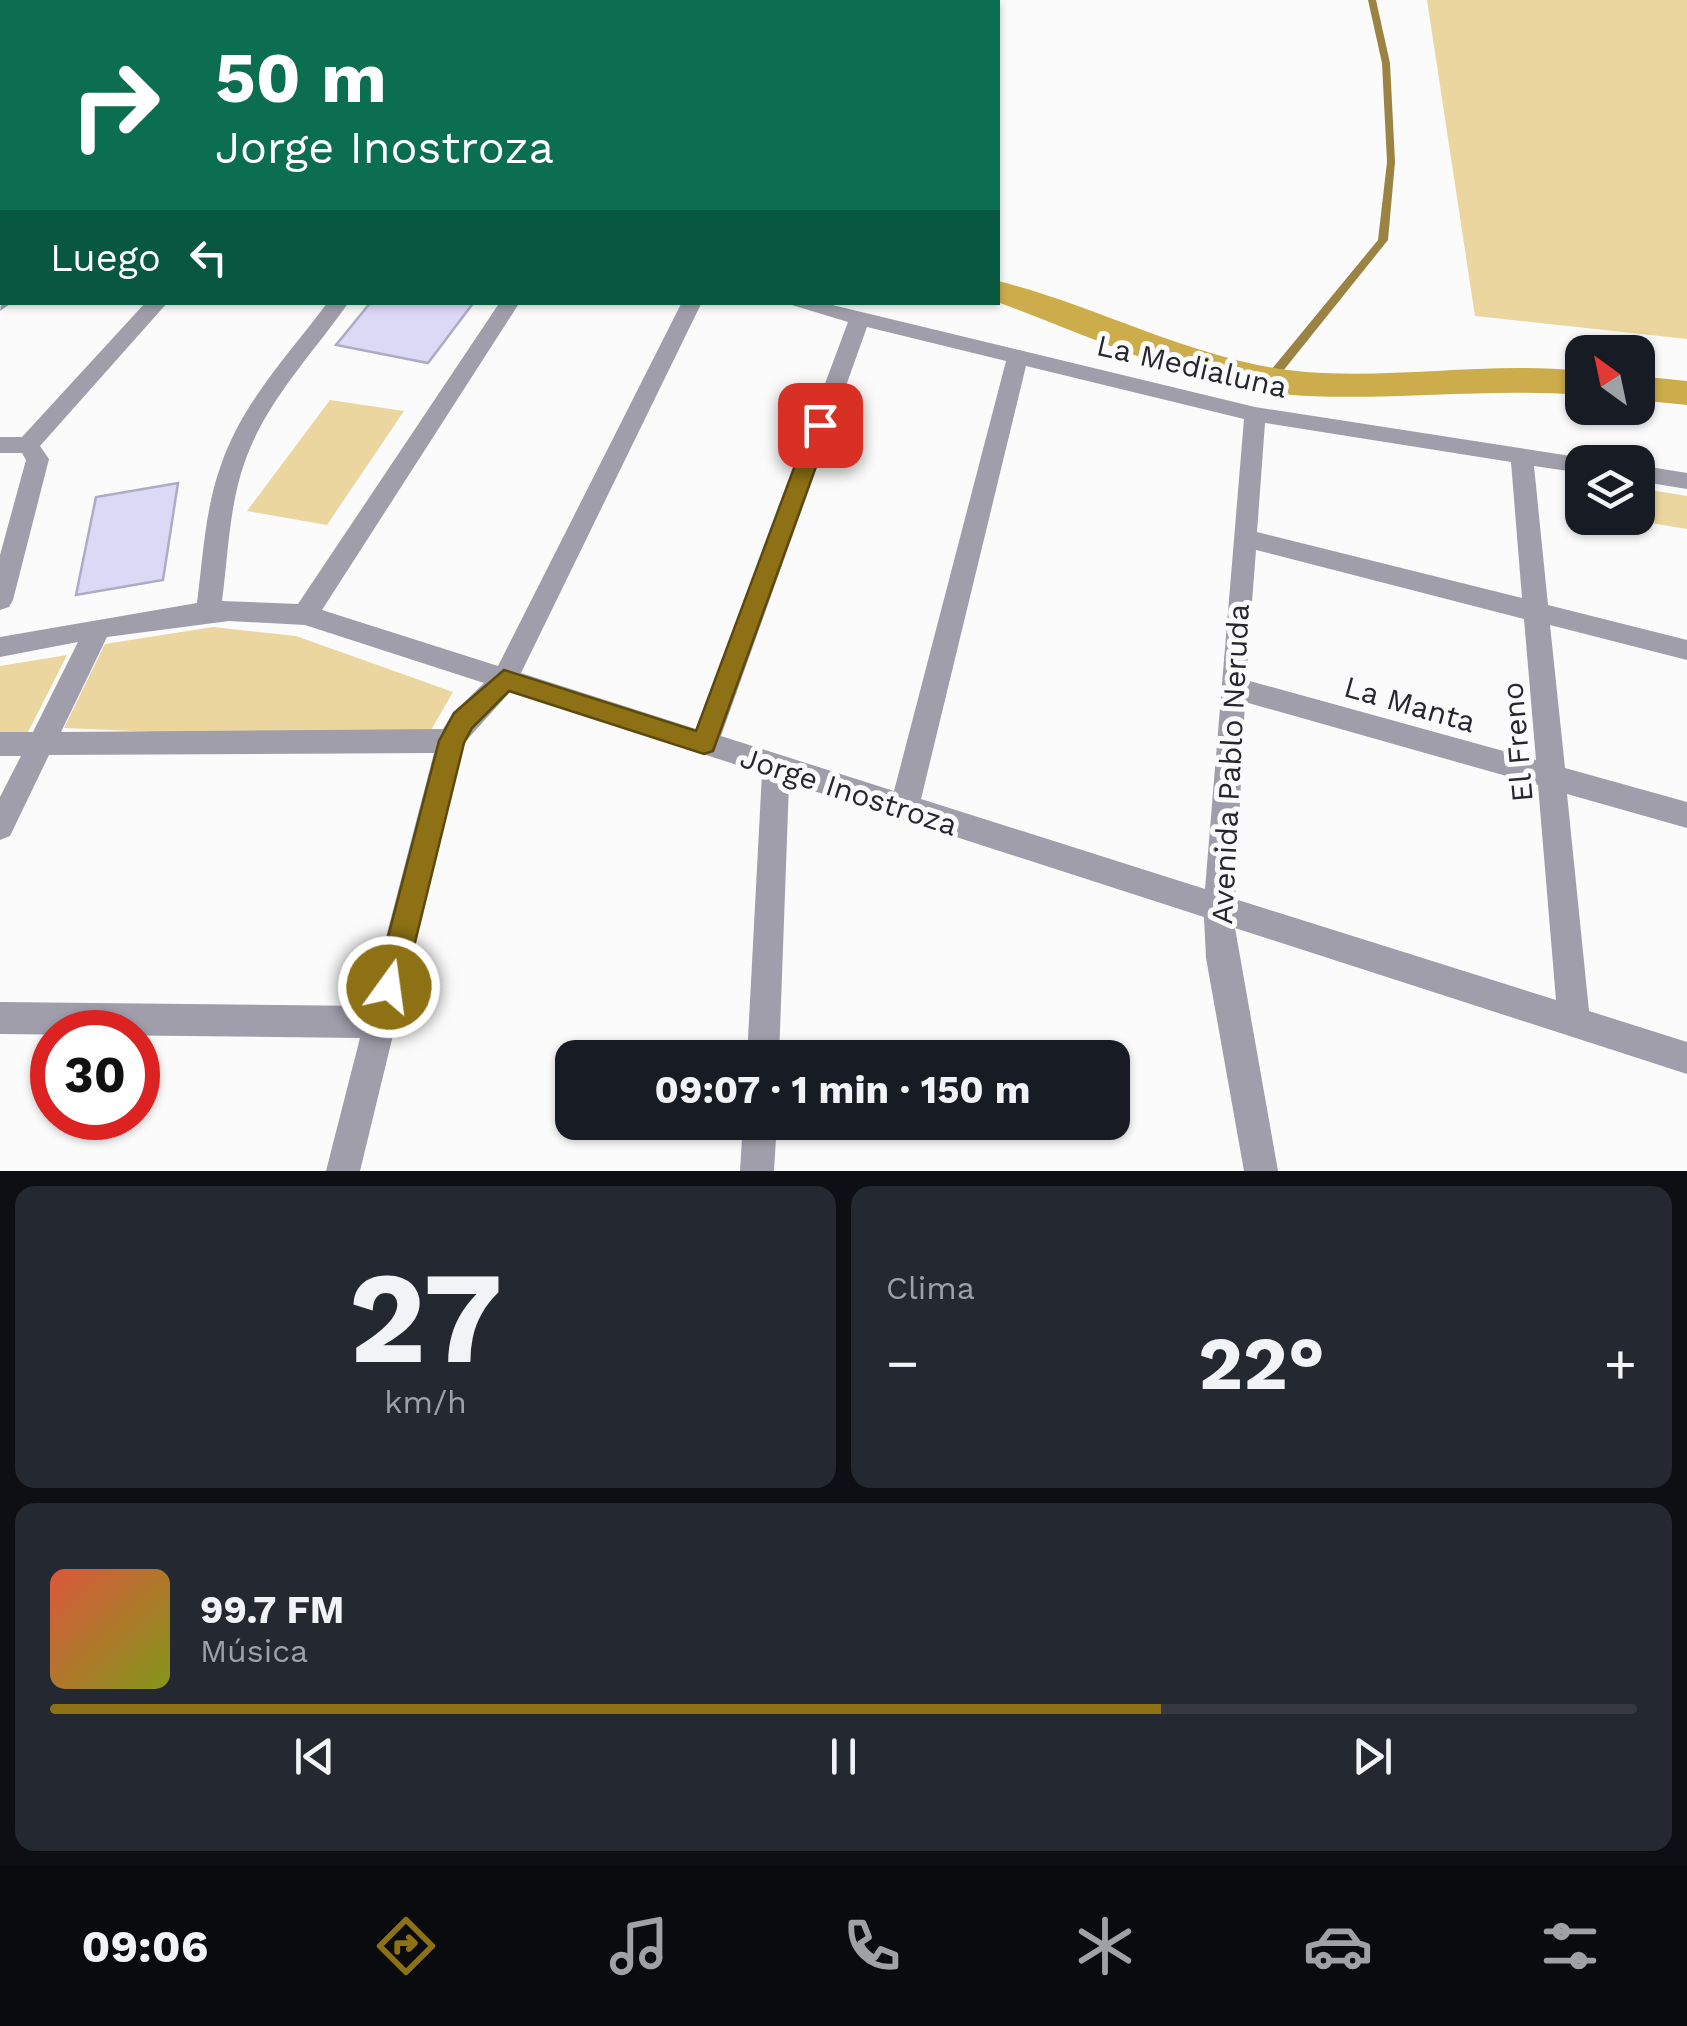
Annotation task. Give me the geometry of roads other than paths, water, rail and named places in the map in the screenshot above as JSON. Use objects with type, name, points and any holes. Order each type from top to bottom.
[{"type":"street","points":[[28,445],[155,305]]},
{"type":"street","points":[[208,612],[227,485],[240,446],[261,409],[337,305]]},
{"type":"street","points":[[305,615],[508,305]]},
{"type":"street","points":[[342,1171],[452,741],[463,721],[504,680],[691,305]]},
{"type":"street","name":"La Medialuna","points":[[804,305],[1255,414],[1565,462]]},
{"type":"street","points":[[704,744],[860,319]]},
{"type":"street","points":[[904,809],[1018,357]]},
{"type":"street","name":"Avenida Pablo Neruda","points":[[1255,414],[1218,911],[1222,958],[1261,1171]]},
{"type":"street","points":[[0,445],[28,445],[36,452],[36,466],[0,600]]},
{"type":"street","name":"El Freno","points":[[1522,456],[1574,1022]]},
{"type":"street","points":[[1655,475],[1687,480]]},
{"type":"street","points":[[1244,538],[1687,650]]},
{"type":"street","name":"Jorge Inostroza","points":[[0,647],[208,612],[258,609],[305,615],[1218,911],[1574,1022],[1683,1065]]},
{"type":"street","points":[[0,827],[97,630]]},
{"type":"street","name":"La Manta","points":[[1232,687],[1687,815]]},
{"type":"street","points":[[0,744],[452,741]]},
{"type":"street","points":[[764,1040],[776,767]]},
{"type":"street","points":[[0,1018],[380,1022]]},
{"type":"street","points":[[758,1171],[759,1140]]},
{"type":"waterway","points":[[1271,378],[1383,240],[1391,162],[1386,63],[1372,0]]},
{"type":"waterway","points":[[1000,292],[1214,368],[1307,384],[1534,378],[1565,381]]},
{"type":"waterway","points":[[1655,390],[1687,393]]}]
